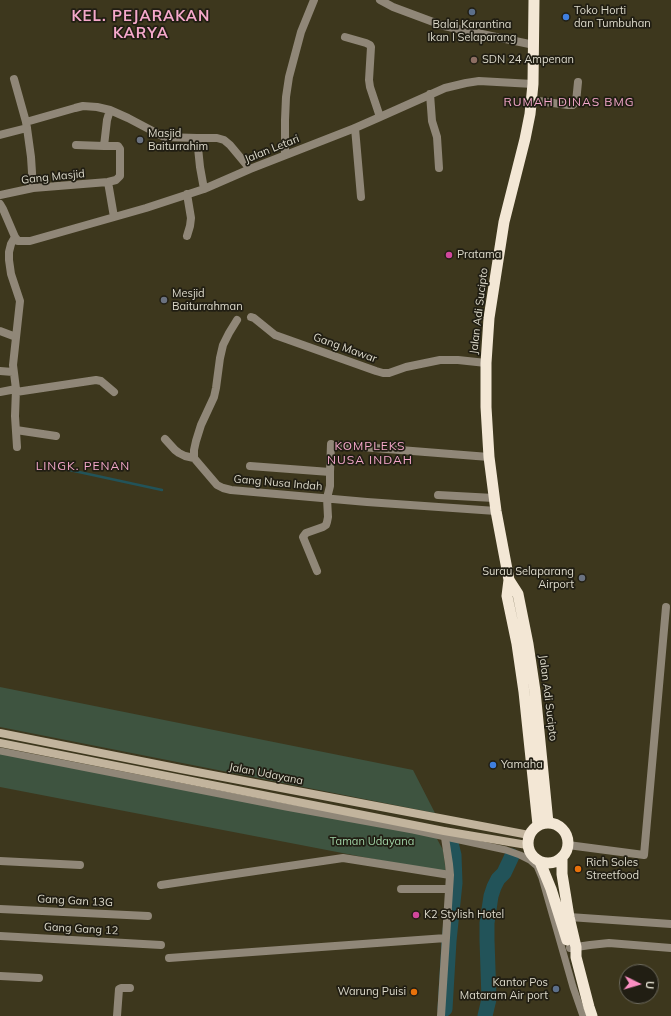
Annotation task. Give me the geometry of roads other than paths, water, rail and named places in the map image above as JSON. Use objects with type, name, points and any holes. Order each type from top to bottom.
[{"type":"highway","name":"Jalan Adi Sucipto","points":[[534,0],[534,45],[523,83],[531,100],[525,139],[504,222],[489,318],[486,363],[484,456],[494,498],[509,580],[518,594],[528,644],[535,691],[543,824]]},
{"type":"highway","points":[[543,824],[558,826],[563,830],[568,845],[566,852],[562,857],[553,862],[547,863],[540,862],[530,854],[528,840],[533,829],[543,824]]},
{"type":"highway","points":[[562,857],[562,874],[574,951]]},
{"type":"highway","points":[[540,862],[574,951],[592,1016]]},
{"type":"main road","name":"Jalan Udayana","points":[[0,733],[528,840]]},
{"type":"main road","name":"Jalan Udayana","points":[[0,743],[444,834],[528,840]]},
{"type":"main road","points":[[60,755],[62,746]]},
{"type":"street","points":[[285,155],[286,97],[301,32],[314,0]]},
{"type":"street","points":[[380,0],[393,7],[444,26],[534,45]]},
{"type":"street","points":[[344,38],[370,45],[370,87],[380,117]]},
{"type":"street","points":[[14,79],[27,125],[33,188]]},
{"type":"street","name":"Jalan Letari","points":[[16,239],[30,241],[146,208],[187,194],[355,128],[445,88],[479,81],[523,83]]},
{"type":"street","points":[[531,100],[573,105],[576,102],[578,82]]},
{"type":"street","points":[[430,94],[432,122],[437,137],[439,168]]},
{"type":"street","points":[[0,135],[75,108],[82,106],[97,107],[110,110],[128,118],[164,137],[217,138],[224,140],[250,169]]},
{"type":"street","points":[[104,146],[107,120],[110,110]]},
{"type":"street","points":[[355,128],[361,197]]},
{"type":"street","points":[[197,138],[204,188]]},
{"type":"street","points":[[76,145],[118,146],[121,150],[120,176],[116,180],[108,182],[114,217]]},
{"type":"street","name":"Gang Masjid","points":[[0,195],[33,188],[108,182]]},
{"type":"street","points":[[187,194],[191,218],[187,236]]},
{"type":"street","points":[[0,204],[16,239],[11,244],[9,260],[11,274],[20,301],[13,356],[16,391],[17,447]]},
{"type":"street","name":"Gang Mawar","points":[[251,317],[275,334],[383,373],[389,373],[406,367],[440,360],[486,363]]},
{"type":"street","points":[[165,439],[179,453],[194,458],[199,430],[214,397],[223,345],[237,320]]},
{"type":"street","points":[[0,331],[16,337]]},
{"type":"street","points":[[0,371],[14,372]]},
{"type":"street","points":[[0,392],[96,380],[114,392]]},
{"type":"street","points":[[16,430],[56,436]]},
{"type":"street","points":[[317,571],[303,537],[306,533],[323,528],[326,525],[328,517],[327,498],[330,486],[330,472],[334,445],[484,456]]},
{"type":"street","name":"Gang Nusa Indah","points":[[194,458],[217,485],[231,490],[366,502],[496,511]]},
{"type":"street","points":[[250,466],[330,472]]},
{"type":"street","points":[[438,494],[494,498]]},
{"type":"street","points":[[568,845],[644,855],[666,607]]},
{"type":"street","points":[[0,751],[413,830],[444,834],[520,855],[530,860],[537,866],[542,878],[568,972],[583,1016]]},
{"type":"street","points":[[441,1016],[450,875],[444,834]]},
{"type":"street","points":[[161,885],[344,858],[450,875]]},
{"type":"street","points":[[0,861],[80,865]]},
{"type":"street","points":[[401,888],[449,889]]},
{"type":"street","name":"Gang Gan 13G","points":[[0,909],[148,916]]},
{"type":"street","points":[[569,917],[671,924]]},
{"type":"street","name":"Gang Gang 12","points":[[0,936],[160,945]]},
{"type":"street","points":[[169,958],[446,938]]},
{"type":"street","points":[[574,951],[609,943],[671,948]]},
{"type":"street","points":[[0,976],[40,978]]},
{"type":"street","points":[[117,1016],[119,989],[130,988]]},
{"type":"waterway","points":[[65,469],[162,490]]},
{"type":"waterway","points":[[445,1009],[449,941],[455,883],[454,855],[451,843]]},
{"type":"waterway","points":[[485,1016],[489,999],[487,923],[491,896],[498,879],[504,873],[512,856]]},
{"type":"place","name":"Balai Karantina Ikan I Selaparang","points":[[472,12]]},
{"type":"place","name":"Toko Horti dan Tumbuhan","points":[[566,17]]},
{"type":"place","name":"SDN 24 Ampenan","points":[[474,60]]},
{"type":"place","name":"Masjid Baiturrahim","points":[[140,140]]},
{"type":"place","name":"Pratama","points":[[449,255]]},
{"type":"place","name":"Mesjid Baiturrahman","points":[[164,300]]},
{"type":"place","name":"Surau Selaparang Airport","points":[[582,578]]},
{"type":"place","name":"Yamaha","points":[[493,765]]},
{"type":"place","name":"Rich Soles Streetfood","points":[[578,869]]},
{"type":"place","name":"K2 Stylish Hotel","points":[[416,915]]},
{"type":"place","name":"Kantor Pos Mataram Air port","points":[[556,989]]},
{"type":"place","name":"Warung Puisi","points":[[414,992]]},
{"type":"district","name":"KEL. PEJARAKAN KARYA","points":[[141,24]]},
{"type":"district","name":"RUMAH DINAS BMG","points":[[569,102]]},
{"type":"district","name":"KOMPLEKS NUSA INDAH","points":[[370,453]]},
{"type":"district","name":"LINGK. PENAN","points":[[83,466]]},
{"type":"park label","name":"Taman Udayana","points":[[372,842]]}]
